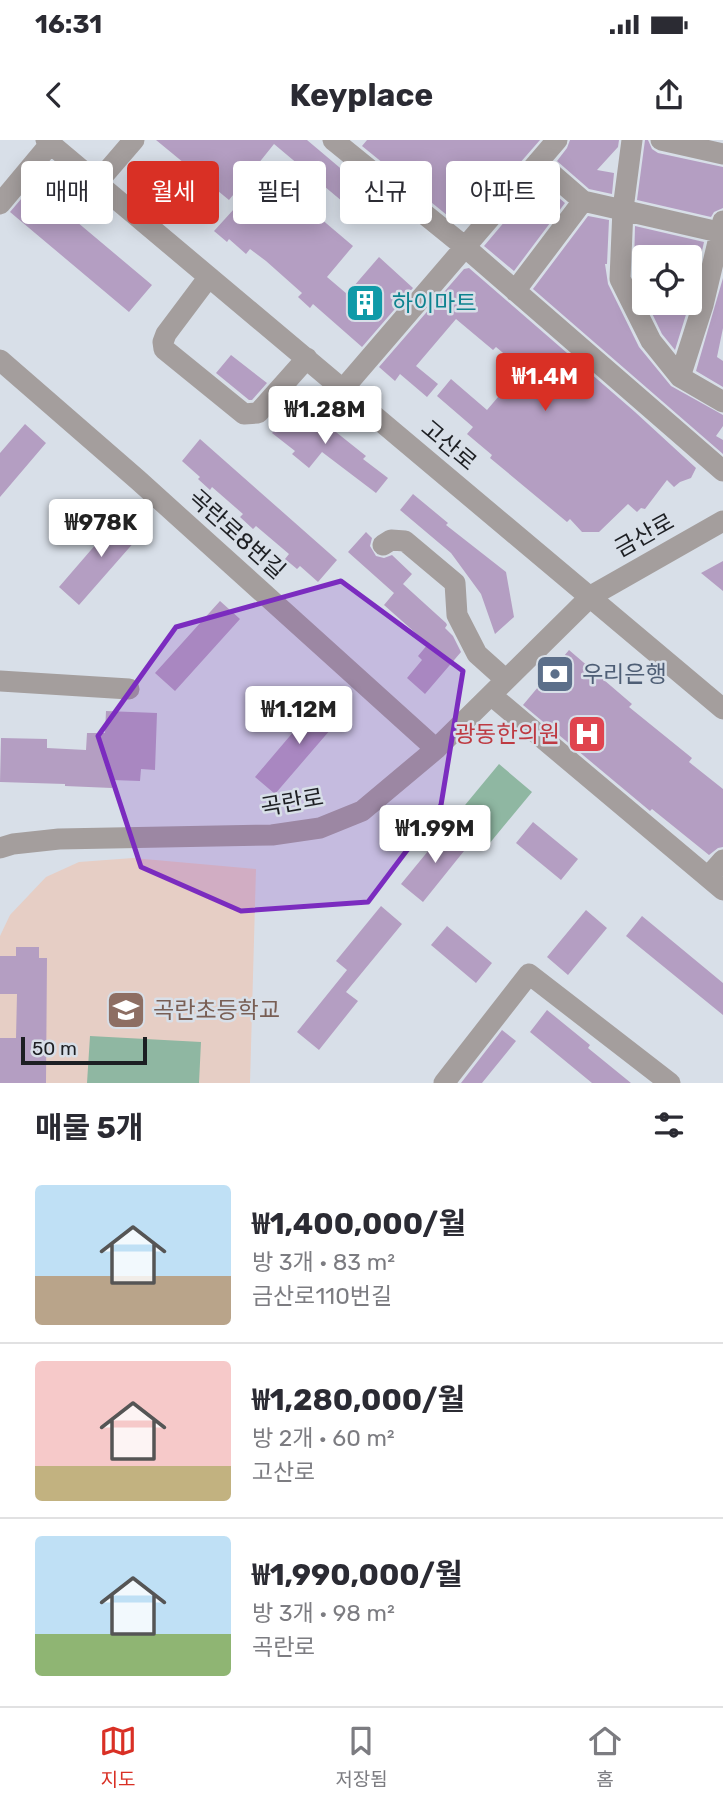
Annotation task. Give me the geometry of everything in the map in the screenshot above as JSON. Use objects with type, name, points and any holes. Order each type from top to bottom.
[{"type":"street","points":[[113,164],[134,140]]},
{"type":"street","points":[[333,140],[465,247],[723,471]]},
{"type":"street","points":[[539,161],[557,140]]},
{"type":"street","points":[[632,140],[623,209],[620,279],[651,341],[680,377],[723,402]]},
{"type":"street","points":[[661,140],[723,154]]},
{"type":"street","points":[[0,204],[48,142]]},
{"type":"street","name":"고산로","points":[[48,142],[71,161]]},
{"type":"street","points":[[560,181],[583,201],[722,229],[713,308],[680,377]]},
{"type":"street","name":"고산로","points":[[113,197],[723,709]]},
{"type":"street","points":[[515,290],[583,201]]},
{"type":"street","points":[[343,389],[485,224]]},
{"type":"street","points":[[208,278],[166,334],[164,349],[244,414],[258,413],[307,358]]},
{"type":"street","name":"곡란로8번길","points":[[0,360],[129,472],[436,749]]},
{"type":"street","name":"금산로","points":[[591,596],[723,521]]},
{"type":"street","points":[[383,545],[391,540],[405,541],[455,583],[457,615],[477,654],[506,680]]},
{"type":"street","name":"곡란로","points":[[0,848],[59,839],[272,835],[320,828],[362,811],[436,749],[591,596]]},
{"type":"street","points":[[0,681],[129,689]]},
{"type":"street","points":[[491,695],[715,884],[723,860]]},
{"type":"street","points":[[444,1083],[529,974],[670,1083]]},
{"type":"highlighted area","points":[[341,581],[463,671],[441,805],[368,902],[241,911],[141,867],[98,736],[176,627]]},
{"type":"shaded area","name":"곡란초등학교","points":[[133,858],[256,869],[250,1083],[0,1083],[0,936],[10,915],[46,877],[79,862]]},
{"type":"green space","points":[[499,764],[532,792],[484,850],[451,822]]},
{"type":"green space","points":[[90,1036],[201,1042],[199,1083],[87,1083]]},
{"type":"building","points":[[156,140],[307,140],[340,168],[340,199],[326,188],[326,161],[294,161],[274,144],[260,161],[233,161],[233,195],[229,200],[219,192],[219,161],[182,161]]},
{"type":"building","points":[[367,140],[540,140],[522,161],[446,161],[446,214],[432,203],[432,161],[380,161],[362,146]]},
{"type":"building","points":[[570,140],[619,140],[618,147],[597,170],[614,173],[612,194],[589,189],[557,161]]},
{"type":"building","points":[[645,140],[648,140],[652,149],[658,153],[723,167],[723,208],[714,212],[711,217],[637,200]]},
{"type":"building","points":[[21,199],[21,221],[10,212]]},
{"type":"building","points":[[233,210],[233,224],[326,223],[353,246],[327,277],[347,294],[379,257],[413,288],[362,347],[313,304],[310,308],[298,297],[302,293],[266,261],[250,249],[246,254],[229,239],[227,242],[214,231]]},
{"type":"building","points":[[588,216],[609,220],[605,264],[608,284],[639,347],[671,386],[723,415],[723,426],[716,436],[723,440],[723,454],[533,289]]},
{"type":"building","points":[[24,224],[79,224],[152,285],[129,312]]},
{"type":"building","points":[[503,224],[549,224],[514,271],[484,246]]},
{"type":"building","points":[[635,226],[704,242],[702,251],[702,245],[635,245]]},
{"type":"building","points":[[469,268],[696,468],[691,478],[674,487],[667,480],[645,509],[641,508],[637,512],[628,504],[599,532],[582,532],[570,519],[567,522],[490,458],[492,455],[467,434],[473,427],[437,396],[451,379],[487,410],[522,369],[496,347],[493,350],[456,319],[416,366],[438,384],[427,397],[400,374],[395,381],[379,367],[464,269]]},
{"type":"building","points":[[723,278],[723,328],[717,357],[723,361],[723,387],[696,371]]},
{"type":"building","points":[[653,315],[686,315],[675,350],[662,334]]},
{"type":"building","points":[[231,355],[267,383],[252,400],[216,373]]},
{"type":"building","points":[[297,401],[366,456],[363,459],[388,478],[376,493],[322,452],[309,468],[292,454],[295,451],[272,433]]},
{"type":"building","points":[[25,424],[46,443],[0,497],[0,453]]},
{"type":"building","points":[[200,439],[337,560],[318,582],[300,566],[297,569],[285,559],[289,554],[256,526],[253,529],[240,517],[243,514],[212,487],[210,490],[182,461]]},
{"type":"building","points":[[413,494],[448,523],[446,525],[506,572],[514,617],[495,634],[481,594],[451,553],[400,510]]},
{"type":"building","points":[[122,514],[143,532],[79,605],[59,587]]},
{"type":"building","points":[[366,532],[372,538],[370,546],[376,556],[384,558],[392,555],[412,574],[403,584],[446,623],[445,628],[453,636],[461,652],[425,694],[407,678],[422,660],[418,656],[428,644],[384,605],[394,593],[348,552]]},
{"type":"building","points":[[723,561],[723,591],[701,573]]},
{"type":"building","points":[[220,601],[240,619],[175,691],[155,673]]},
{"type":"building","points":[[569,650],[632,704],[629,707],[692,758],[689,762],[723,789],[723,847],[709,855],[652,809],[650,811],[523,705]]},
{"type":"building","points":[[323,697],[343,715],[275,794],[255,777]]},
{"type":"building","points":[[106,711],[157,713],[155,770],[141,769],[140,781],[112,780],[112,788],[0,782],[1,738],[47,739],[47,748],[86,750],[87,733],[105,733]]},
{"type":"building","points":[[533,822],[578,859],[561,880],[516,843]]},
{"type":"building","points":[[447,828],[468,846],[423,902],[401,884]]},
{"type":"building","points":[[381,906],[402,924],[346,992],[358,1001],[319,1050],[297,1032],[347,970],[336,961]]},
{"type":"building","points":[[586,910],[607,928],[568,975],[547,957]]},
{"type":"building","points":[[642,916],[723,983],[723,1015],[626,936]]},
{"type":"building","points":[[447,926],[492,963],[476,983],[431,945]]},
{"type":"building","points":[[16,947],[39,947],[39,958],[47,958],[46,1083],[0,1083],[0,1038],[16,1038],[17,994],[0,994],[0,956],[16,956]]},
{"type":"building","points":[[547,1010],[631,1083],[592,1083],[530,1032]]},
{"type":"building","points":[[502,1030],[516,1041],[482,1083],[461,1083]]},
{"type":"place","name":"하이마트","points":[[365,303]]},
{"type":"place","name":"우리은행","points":[[555,674]]},
{"type":"place","name":"광동한의원","points":[[587,734]]},
{"type":"place","name":"곡란초등학교","points":[[126,1010]]}]
